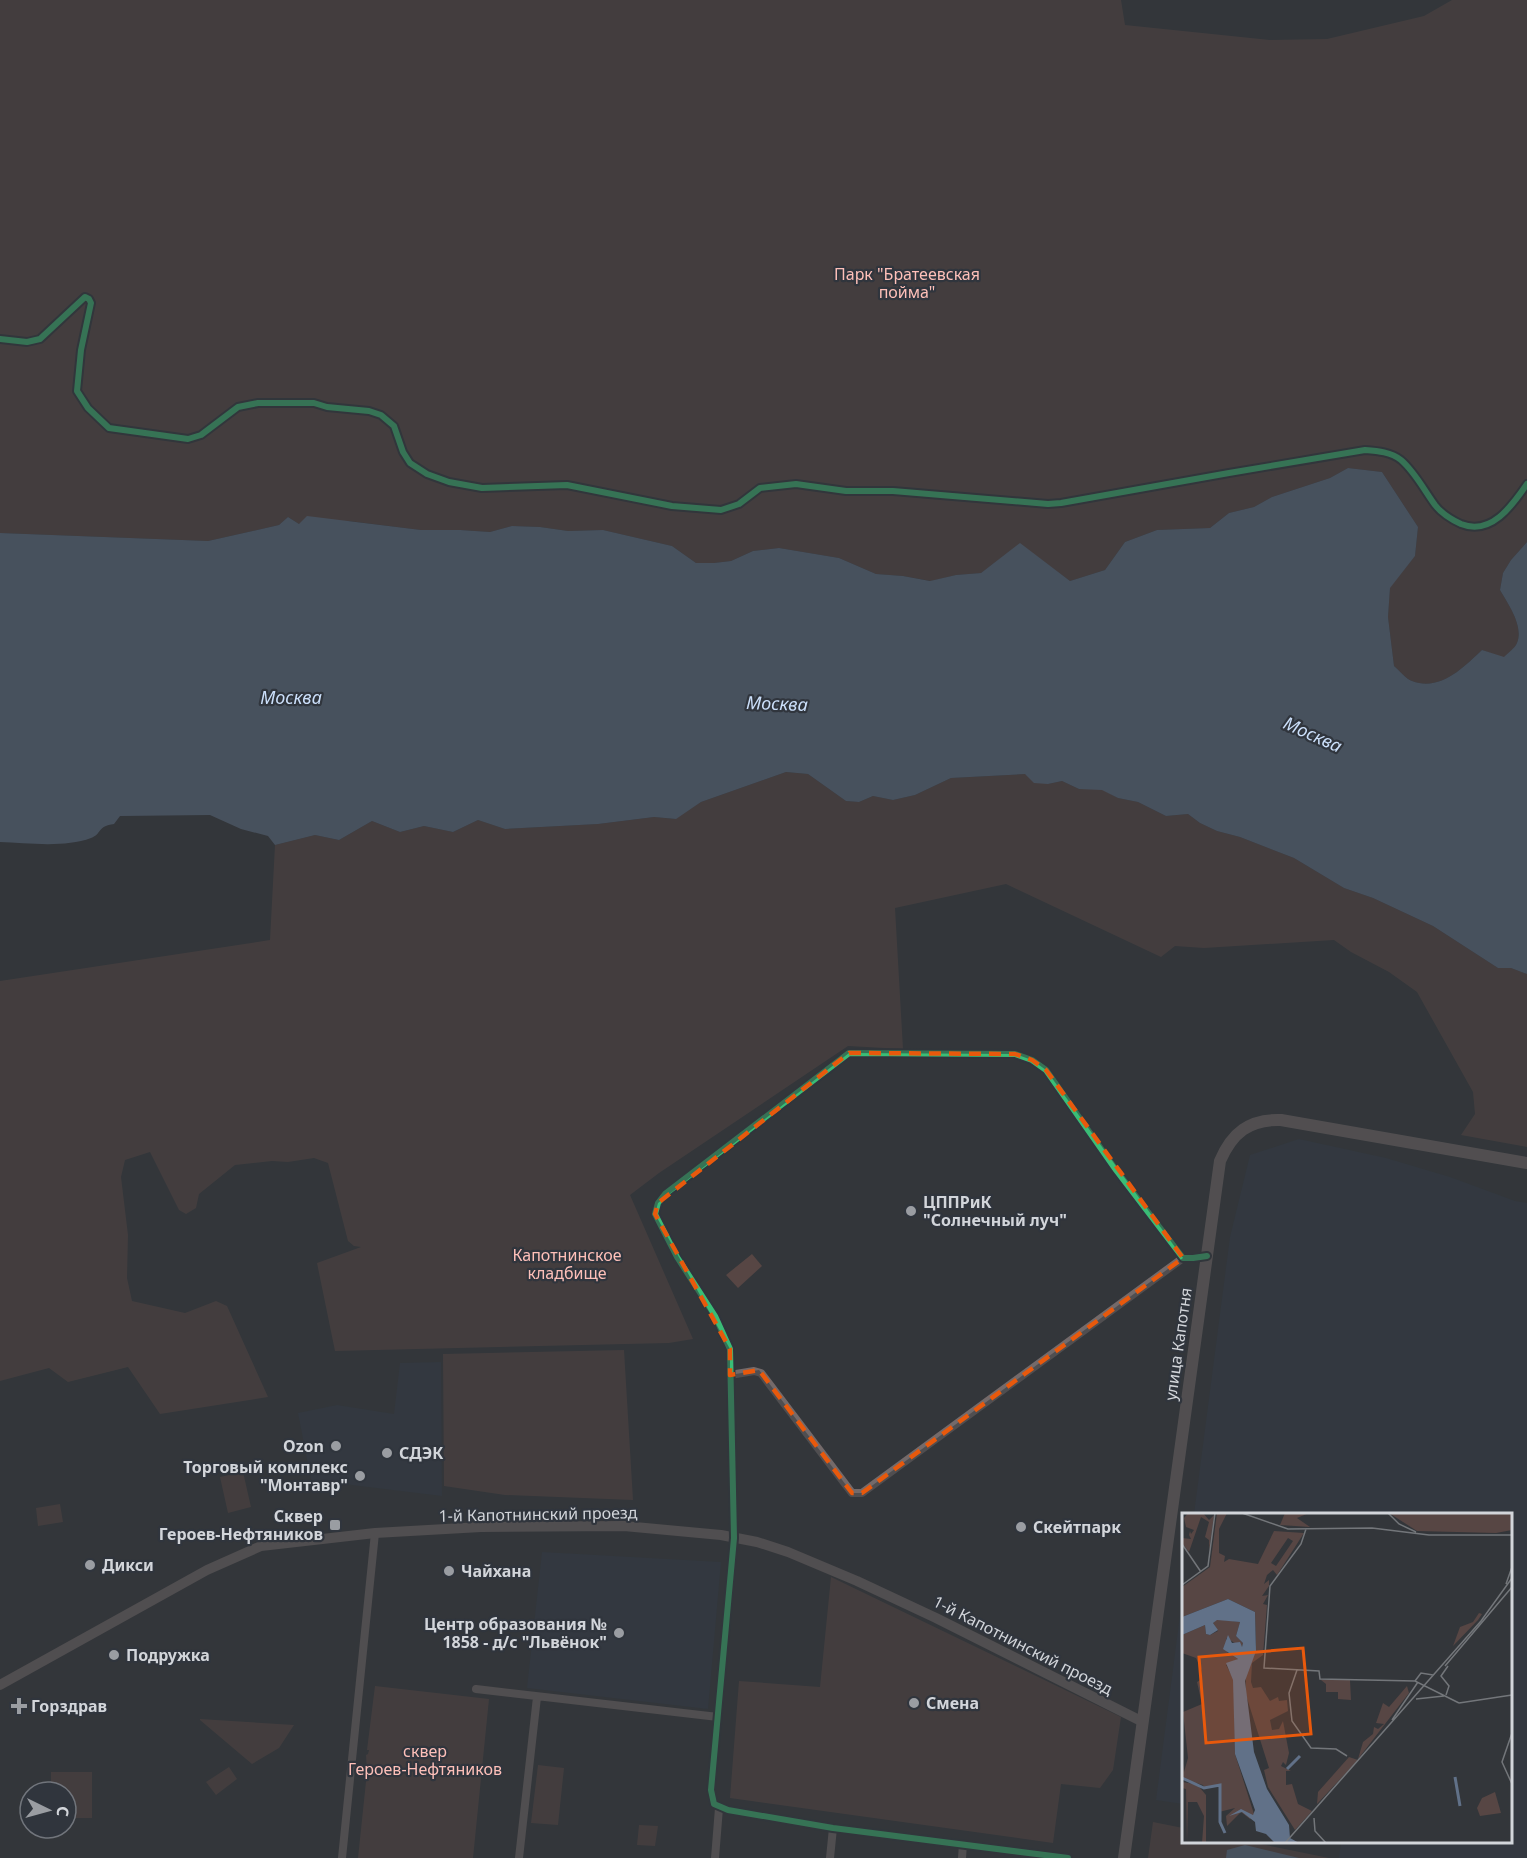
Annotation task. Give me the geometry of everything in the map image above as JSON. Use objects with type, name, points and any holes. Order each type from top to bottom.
[{"type":"main road","name":"улица Капотня","points":[[1124,1858],[1220,1161],[1227,1145],[1238,1133],[1258,1122],[1281,1120],[1527,1163]]},
{"type":"street","points":[[1068,1858],[833,1828],[719,1808],[714,1803],[711,1790],[734,1538],[730,1349],[715,1316],[677,1257],[655,1214],[658,1203],[665,1194],[849,1053],[1016,1054],[1032,1060],[1046,1070],[1116,1170],[1183,1258]]},
{"type":"street","points":[[730,1375],[754,1371],[761,1373],[852,1493],[862,1493],[1183,1258],[1207,1256]]},
{"type":"street","name":"1-й Капотнинский проезд","points":[[0,1685],[189,1580],[248,1551],[272,1544],[375,1533],[481,1527],[624,1526],[734,1538],[777,1548],[857,1581],[936,1618],[1143,1722]]},
{"type":"street","points":[[342,1858],[375,1533]]},
{"type":"street","points":[[476,1689],[718,1717]]},
{"type":"street","points":[[519,1858],[537,1697]]},
{"type":"street","points":[[715,1858],[719,1808]]},
{"type":"street","points":[[830,1858],[833,1828]]},
{"type":"street","points":[[962,1858],[963,1844]]},
{"type":"highlighted area","points":[[849,1053],[1015,1054],[1032,1060],[1046,1070],[1183,1258],[862,1493],[852,1493],[759,1370],[730,1375],[730,1349],[655,1214],[658,1203]]},
{"type":"shaded area","points":[[1299,1139],[1386,1158],[1527,1203],[1527,1858],[1339,1858],[1341,1843],[1512,1843],[1512,1513],[1194,1513],[1230,1237],[1250,1155]]},
{"type":"shaded area","points":[[441,1362],[442,1496],[311,1480],[298,1413],[337,1405],[394,1414],[400,1363]]},
{"type":"shaded area","points":[[542,1552],[721,1562],[708,1709],[527,1688]]},
{"type":"shaded area","points":[[1182,1600],[1182,1804],[1156,1800]]},
{"type":"green space","name":"Парк \"Братеевская пойма\"","points":[[0,0],[1121,0],[1125,25],[1270,40],[1327,39],[1424,16],[1452,0],[1527,0],[1527,542],[1503,573],[1500,590],[1517,622],[1519,636],[1517,643],[1504,658],[1482,650],[1451,676],[1432,683],[1422,684],[1412,681],[1394,666],[1388,617],[1390,587],[1415,556],[1418,527],[1382,472],[1348,468],[1330,478],[1272,497],[1254,507],[1229,513],[1210,528],[1157,530],[1125,542],[1105,570],[1070,581],[1020,544],[981,573],[956,575],[931,581],[876,574],[839,558],[779,548],[753,551],[731,561],[696,563],[672,546],[603,530],[568,531],[512,526],[490,532],[421,530],[349,521],[299,524],[288,517],[279,525],[208,541],[0,533]]},
{"type":"green space","name":"Капотнинское кладбище","points":[[786,772],[808,774],[846,801],[859,802],[873,796],[893,800],[915,795],[951,778],[1025,774],[1048,784],[1062,781],[1079,789],[1102,789],[1118,798],[1138,802],[1166,816],[1188,814],[1217,831],[1240,837],[1294,858],[1344,888],[1373,898],[1433,926],[1498,968],[1511,968],[1527,974],[1527,1147],[1461,1135],[1475,1114],[1473,1092],[1417,992],[1389,972],[1351,952],[1334,940],[1204,948],[1175,946],[1161,957],[1006,884],[895,908],[903,1049],[848,1046],[630,1195],[693,1339],[669,1343],[335,1351],[317,1263],[361,1247],[354,1246],[348,1241],[328,1163],[314,1158],[235,1165],[199,1194],[196,1208],[186,1214],[179,1210],[150,1152],[125,1160],[121,1177],[128,1235],[127,1278],[132,1301],[185,1313],[216,1301],[227,1306],[268,1397],[160,1414],[128,1367],[68,1382],[49,1368],[0,1381],[0,981],[270,940],[275,845],[315,835],[339,840],[372,821],[400,832],[424,826],[453,832],[478,820],[505,829],[598,824],[654,817],[675,819],[701,802]]},
{"type":"green space","points":[[752,1254],[762,1266],[738,1288],[726,1275]]},
{"type":"green space","points":[[624,1350],[633,1500],[505,1495],[444,1486],[443,1354]]},
{"type":"green space","points":[[243,1472],[251,1507],[228,1513],[220,1477]]},
{"type":"green space","points":[[60,1504],[63,1522],[38,1526],[36,1508]]},
{"type":"green space","name":"Смена","points":[[831,1577],[1121,1717],[1113,1770],[1100,1788],[1061,1784],[1053,1843],[730,1798],[739,1681],[820,1687]]},
{"type":"green space","name":"сквер Героев-Нефтяников","points":[[375,1686],[489,1699],[473,1858],[358,1858],[367,1772],[366,1755],[369,1750],[367,1750]]},
{"type":"green space","points":[[200,1720],[294,1725],[279,1748],[252,1764]]},
{"type":"green space","points":[[538,1765],[564,1768],[558,1825],[531,1823]]},
{"type":"green space","points":[[229,1767],[237,1779],[216,1795],[206,1782]]},
{"type":"green space","points":[[51,1772],[92,1772],[92,1818],[78,1818],[78,1780],[51,1780]]},
{"type":"green space","points":[[1153,1822],[1182,1828],[1182,1843],[1256,1843],[1329,1858],[1148,1858]]},
{"type":"green space","points":[[639,1825],[658,1826],[655,1846],[637,1845]]},
{"type":"water","name":"Москва","points":[[1348,468],[1382,472],[1418,527],[1415,556],[1390,588],[1388,617],[1394,666],[1412,681],[1422,684],[1442,681],[1482,650],[1504,657],[1515,647],[1519,636],[1517,622],[1500,590],[1503,573],[1527,542],[1527,974],[1511,968],[1498,968],[1433,926],[1373,898],[1344,888],[1294,858],[1240,837],[1217,831],[1188,814],[1166,816],[1138,802],[1118,798],[1102,790],[1079,789],[1062,781],[1048,784],[1034,783],[1025,774],[951,778],[915,795],[893,800],[873,796],[859,802],[846,801],[808,774],[786,772],[701,802],[676,819],[654,817],[598,824],[505,829],[478,820],[453,832],[424,826],[400,832],[372,821],[339,840],[315,835],[275,845],[268,836],[241,829],[210,815],[120,816],[114,824],[105,826],[91,838],[80,841],[46,844],[0,842],[0,533],[208,541],[279,525],[288,517],[299,524],[307,516],[421,530],[490,532],[512,526],[568,531],[603,530],[672,546],[696,563],[731,561],[753,551],[779,548],[839,558],[876,574],[930,581],[956,575],[981,573],[1020,543],[1070,581],[1105,570],[1125,542],[1157,530],[1210,528],[1229,513],[1254,507],[1272,497],[1330,478]]},
{"type":"water","points":[[1245,1845],[1299,1858],[1226,1858],[1227,1850]]},
{"type":"cycle path","points":[[0,339],[27,342],[40,339],[85,297],[91,303],[81,350],[77,391],[88,408],[109,428],[188,439],[201,435],[238,407],[258,403],[314,403],[327,407],[369,411],[381,415],[394,426],[403,452],[410,463],[427,474],[449,482],[482,488],[567,485],[672,506],[721,510],[739,504],[760,488],[796,484],[846,491],[893,491],[1048,504],[1365,450],[1379,451],[1397,457],[1415,476],[1440,511],[1457,522],[1472,527],[1482,526],[1500,517],[1527,484]]},
{"type":"cycle path","points":[[1068,1858],[833,1828],[728,1810],[714,1804],[711,1790],[734,1538],[730,1349],[715,1316],[677,1257],[655,1214],[658,1203],[665,1194],[849,1053],[1015,1054],[1032,1060],[1046,1070],[1116,1170],[1183,1258],[1207,1256]]},
{"type":"place","name":"ЦППРиК \"Солнечный луч\"","points":[[911,1211]]},
{"type":"place","name":"Ozon","points":[[336,1446]]},
{"type":"place","name":"СДЭК","points":[[387,1453]]},
{"type":"place","name":"Торговый комплекс \"Монтавр\"","points":[[360,1476]]},
{"type":"place","name":"Сквер Героев-Нефтяников","points":[[335,1525]]},
{"type":"place","name":"Скейтпарк","points":[[1021,1527]]},
{"type":"place","name":"Дикси","points":[[90,1565]]},
{"type":"place","name":"Чайхана","points":[[449,1571]]},
{"type":"place","name":"Центр образования № 1858 - д/с \"Львёнок\"","points":[[619,1633]]},
{"type":"place","name":"Подружка","points":[[114,1655]]},
{"type":"place","name":"Смена","points":[[914,1703]]},
{"type":"place","name":"Горздрав","points":[[19,1706]]}]
